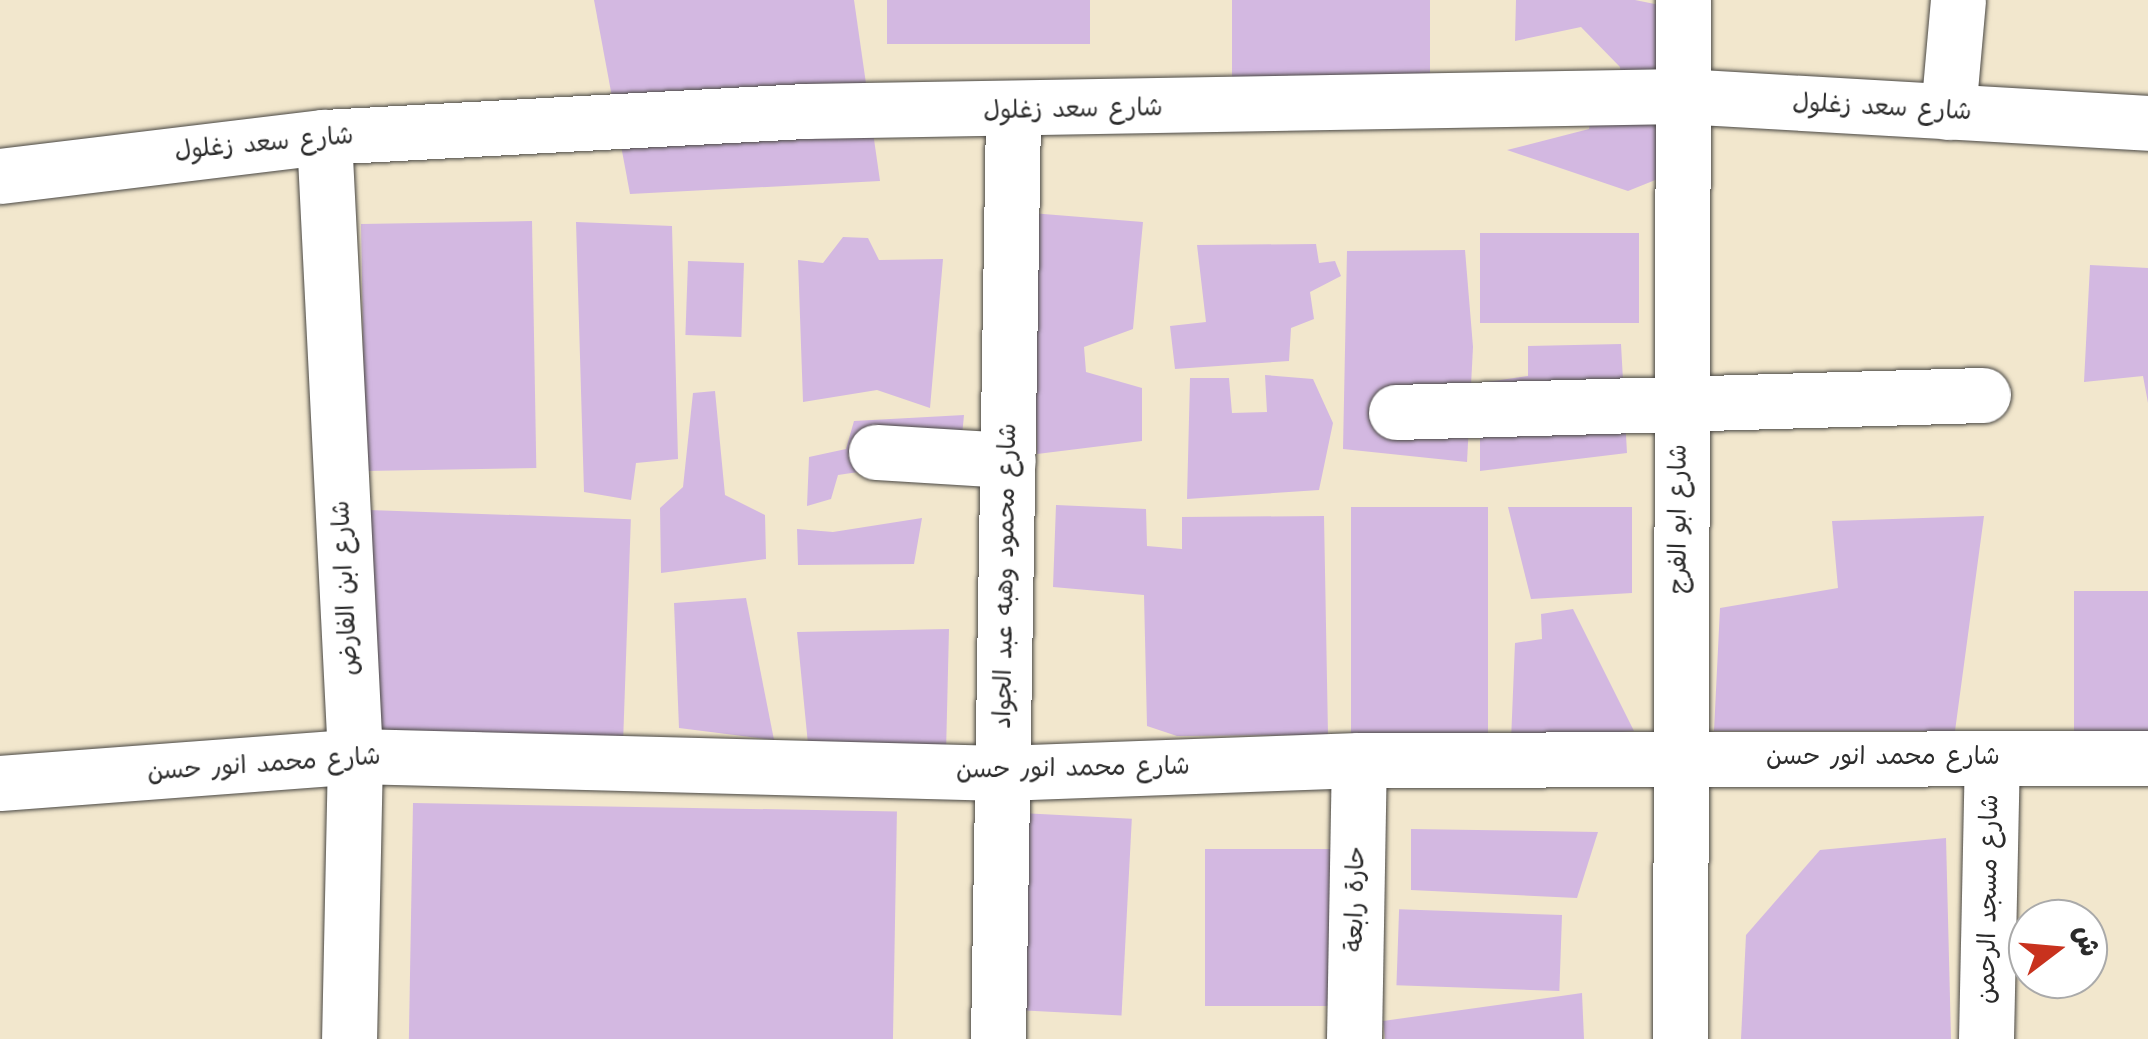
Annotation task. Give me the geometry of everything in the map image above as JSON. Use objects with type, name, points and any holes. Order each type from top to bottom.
[{"type":"street","name":"شارع ابو الفرج","points":[[1680,1039],[1678,404],[1684,0]]},
{"type":"street","points":[[1948,112],[1958,0]]},
{"type":"street","name":"شارع سعد زغلول","points":[[0,176],[324,138],[806,111],[1013,112],[1682,96],[2148,123]]},
{"type":"street","name":"شارع محمود وهبه عبد الجواد","points":[[998,1039],[1013,112]]},
{"type":"street","name":"شارع ابن الفارض","points":[[324,138],[355,756],[349,1039]]},
{"type":"street","points":[[1396,412],[1983,395]]},
{"type":"street","points":[[876,452],[1008,460]]},
{"type":"street","name":"شارع محمد انور حسن","points":[[0,784],[355,756],[1002,773],[1359,760],[1681,756],[2148,758]]},
{"type":"street","name":"شارع مسجد الرحمن","points":[[1986,1039],[1992,758]]},
{"type":"street","name":"حارة رابعة","points":[[1354,1039],[1359,760]]},
{"type":"building","points":[[594,0],[854,0],[880,181],[630,194]]},
{"type":"building","points":[[887,0],[1090,0],[1090,44],[887,44]]},
{"type":"building","points":[[1232,0],[1430,0],[1430,89],[1232,89]]},
{"type":"building","points":[[1516,0],[1635,0],[1704,14],[1705,160],[1628,191],[1507,150],[1589,129],[1592,110],[1623,110],[1620,67],[1581,27],[1515,41]]},
{"type":"building","points":[[1031,213],[1143,222],[1133,329],[1084,347],[1086,372],[1142,388],[1142,441],[1037,454]]},
{"type":"building","points":[[532,221],[536,468],[365,471],[361,224]]},
{"type":"building","points":[[576,222],[672,226],[678,459],[636,463],[631,500],[584,492]]},
{"type":"building","points":[[1480,233],[1639,233],[1639,323],[1480,323]]},
{"type":"building","points":[[843,237],[868,238],[879,260],[943,259],[930,408],[877,390],[803,402],[798,260],[823,263]]},
{"type":"building","points":[[1316,244],[1319,263],[1335,261],[1341,276],[1310,292],[1314,319],[1291,328],[1289,361],[1175,369],[1170,326],[1206,322],[1197,245]]},
{"type":"building","points":[[1465,250],[1473,347],[1467,462],[1343,449],[1347,251]]},
{"type":"building","points":[[688,261],[744,263],[741,337],[685,335]]},
{"type":"building","points":[[2090,265],[2148,268],[2148,403],[2143,376],[2084,382]]},
{"type":"building","points":[[1621,344],[1627,453],[1480,471],[1480,383],[1528,376],[1528,346]]},
{"type":"building","points":[[1265,375],[1313,379],[1333,423],[1319,490],[1187,499],[1190,378],[1229,378],[1232,413],[1267,412]]},
{"type":"building","points":[[715,391],[725,495],[765,515],[766,559],[661,573],[660,508],[683,487],[693,393]]},
{"type":"building","points":[[964,415],[960,457],[838,475],[831,499],[807,506],[809,457],[846,449],[854,421]]},
{"type":"building","points":[[1056,505],[1146,509],[1147,546],[1182,549],[1182,517],[1324,516],[1328,735],[1177,736],[1147,726],[1144,595],[1053,587]]},
{"type":"building","points":[[1351,507],[1488,507],[1488,735],[1351,735]]},
{"type":"building","points":[[1508,507],[1632,507],[1632,593],[1531,599]]},
{"type":"building","points":[[369,510],[631,519],[623,745],[361,736]]},
{"type":"building","points":[[1984,516],[1955,731],[1714,731],[1720,608],[1838,588],[1832,521]]},
{"type":"building","points":[[922,518],[914,564],[798,565],[797,529],[833,532]]},
{"type":"building","points":[[2074,591],[2148,591],[2148,758],[2074,758]]},
{"type":"building","points":[[746,598],[774,740],[679,728],[674,603]]},
{"type":"building","points":[[1573,609],[1634,731],[1511,741],[1515,643],[1542,639],[1541,614]]},
{"type":"building","points":[[949,629],[946,753],[808,744],[797,632]]},
{"type":"building","points":[[413,803],[897,811],[893,1039],[409,1039]]},
{"type":"building","points":[[1002,812],[1132,819],[1122,1016],[992,1009]]},
{"type":"building","points":[[1411,829],[1598,832],[1577,898],[1411,890]]},
{"type":"building","points":[[1946,838],[1951,1039],[1741,1039],[1746,935],[1820,850]]},
{"type":"building","points":[[1205,849],[1334,849],[1334,1006],[1205,1006]]},
{"type":"building","points":[[1399,909],[1562,915],[1559,991],[1396,985]]},
{"type":"building","points":[[1582,993],[1584,1039],[1385,1039],[1383,1021]]}]
